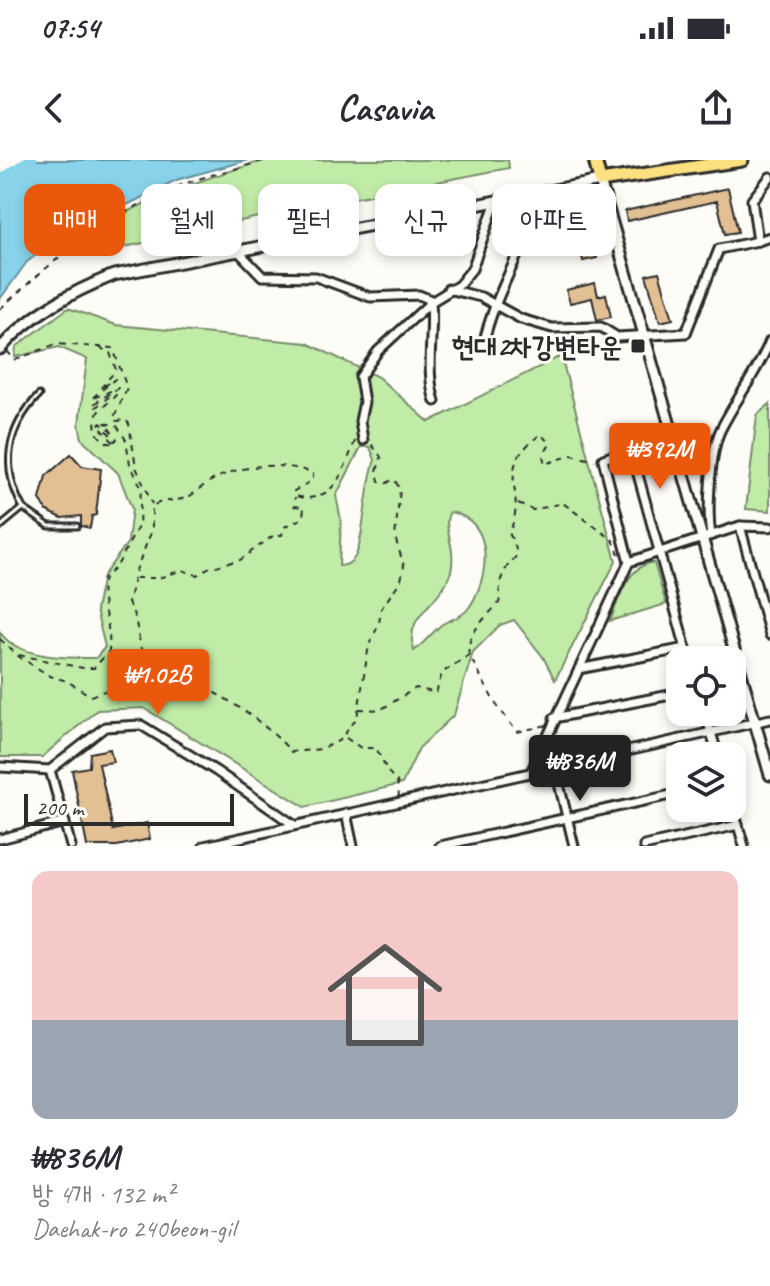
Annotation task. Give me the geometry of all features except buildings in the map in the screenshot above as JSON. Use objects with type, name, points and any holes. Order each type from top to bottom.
[{"type":"main road","points":[[585,184],[742,160]]},
{"type":"main road","points":[[595,161],[700,540],[770,775]]},
{"type":"main road","points":[[242,250],[492,202]]},
{"type":"main road","points":[[1,348],[25,324],[54,305],[114,275],[212,256]]},
{"type":"street","points":[[758,241],[752,200],[770,177]]},
{"type":"street","points":[[363,440],[360,421],[364,402],[360,377],[378,351],[431,301],[459,285],[472,269],[492,212]]},
{"type":"street","points":[[448,289],[497,304],[521,319],[552,328],[601,327],[617,337],[686,333],[719,249],[770,237]]},
{"type":"street","points":[[242,255],[262,276],[316,277],[370,297],[419,295],[431,301]]},
{"type":"street","points":[[483,346],[518,256]]},
{"type":"street","points":[[431,301],[434,336],[430,386],[435,401]]},
{"type":"street","points":[[711,535],[708,518],[719,433],[761,363],[770,341]]},
{"type":"street","points":[[531,772],[628,560],[603,459],[672,436]]},
{"type":"street","points":[[631,449],[663,554],[686,646]]},
{"type":"street","points":[[740,526],[770,635]]},
{"type":"street","points":[[628,560],[663,554],[740,526],[770,527]]},
{"type":"street","points":[[579,669],[666,652]]},
{"type":"street","points":[[552,722],[666,696]]},
{"type":"street","points":[[204,846],[770,719]]},
{"type":"street","points":[[0,767],[50,770],[105,727],[141,725],[216,771],[294,825]]},
{"type":"street","points":[[710,726],[714,742]]},
{"type":"street","points":[[555,767],[574,846]]},
{"type":"street","points":[[50,770],[71,846]]},
{"type":"street","points":[[440,846],[666,796]]},
{"type":"street","points":[[346,813],[353,846]]},
{"type":"street","points":[[0,839],[65,822]]},
{"type":"street","points":[[737,822],[744,846]]},
{"type":"street","points":[[644,846],[738,825]]},
{"type":"lane","points":[[39,395],[18,421],[9,440],[10,483],[23,508],[49,526],[77,526]]},
{"type":"lane","points":[[0,527],[23,508]]},
{"type":"path","points":[[0,309],[56,257],[111,220],[178,187],[266,160]]},
{"type":"path","points":[[1,348],[15,360],[48,345],[95,345],[113,348],[117,352],[127,388],[114,417],[115,421],[126,420],[129,424],[136,467],[152,506],[152,530],[128,603],[135,617],[142,654],[148,659],[147,674]]},
{"type":"path","points":[[18,655],[94,668],[109,651],[109,622],[101,607],[101,591],[104,578],[117,566],[137,532],[141,487],[130,464],[126,440],[117,426],[105,423],[117,439],[115,441],[101,423],[98,425],[115,444],[102,440],[96,432],[98,412],[116,395],[96,407],[92,405],[118,388],[91,399],[115,379],[100,389],[116,370],[110,353],[95,345]]},
{"type":"path","points":[[552,722],[517,732],[495,703],[469,655],[468,643],[479,621],[499,603],[501,578],[518,556],[519,551],[509,533],[518,504],[511,481],[516,461],[525,444],[541,434],[550,444],[543,456],[545,464],[572,455],[594,461],[603,459]]},
{"type":"path","points":[[147,674],[163,683],[186,681],[209,691],[269,727],[291,752],[322,749],[345,737],[357,718],[369,645],[379,624],[381,609],[401,580],[404,566],[395,537],[400,489],[394,479],[385,484],[379,481],[377,471],[381,457],[377,448],[363,440],[354,442],[349,463],[329,493],[295,496]]},
{"type":"path","points":[[135,578],[159,578],[182,570],[197,575],[208,568],[230,565],[253,553],[274,535],[282,535],[284,527],[303,518],[304,507],[292,504],[294,491],[313,480],[313,473],[295,466],[268,466],[222,476],[187,498],[162,500],[152,506]]},
{"type":"path","points":[[518,504],[533,510],[563,503],[613,540],[620,555],[628,560]]},
{"type":"path","points":[[0,639],[18,655],[91,696],[109,689],[127,687],[147,674]]},
{"type":"path","points":[[358,709],[380,710],[416,688],[436,693],[442,673],[469,655]]},
{"type":"path","points":[[345,737],[361,748],[376,748],[388,772],[397,781],[399,802]]},
{"type":"green space","points":[[266,160],[508,160],[509,168],[427,184],[375,184],[375,194],[359,197],[359,184],[258,184],[258,217],[242,221],[242,184],[194,184]]},
{"type":"green space","points":[[141,205],[141,243],[125,247],[125,213]]},
{"type":"green space","points":[[68,308],[116,325],[307,343],[378,377],[429,422],[561,356],[616,561],[555,680],[543,657],[514,620],[500,625],[473,652],[454,715],[419,748],[402,784],[305,807],[144,708],[97,710],[42,757],[0,757],[0,632],[8,641],[30,652],[58,657],[96,658],[105,647],[96,610],[103,576],[128,542],[132,509],[118,473],[82,439],[79,424],[87,359],[59,347],[15,357],[16,347]],"holes":[[[361,447],[370,447],[375,460],[361,539],[353,559],[339,566],[341,520],[336,496]],[[450,512],[465,517],[476,527],[482,539],[484,568],[481,583],[468,609],[441,625],[414,651],[412,639],[417,620],[444,587],[452,567],[447,524]]]},
{"type":"green space","points":[[770,404],[770,511],[746,509],[757,415]]},
{"type":"green space","points":[[649,563],[654,563],[666,604],[610,621],[628,579]]},
{"type":"water","points":[[31,160],[248,160],[168,184],[141,184],[141,198],[125,206],[125,184],[24,184],[24,256],[35,256],[0,299],[0,182]]},
{"type":"waterway","points":[[0,182],[31,160]]},
{"type":"place","name":"현대2차강변타운","points":[[638,346]]}]
